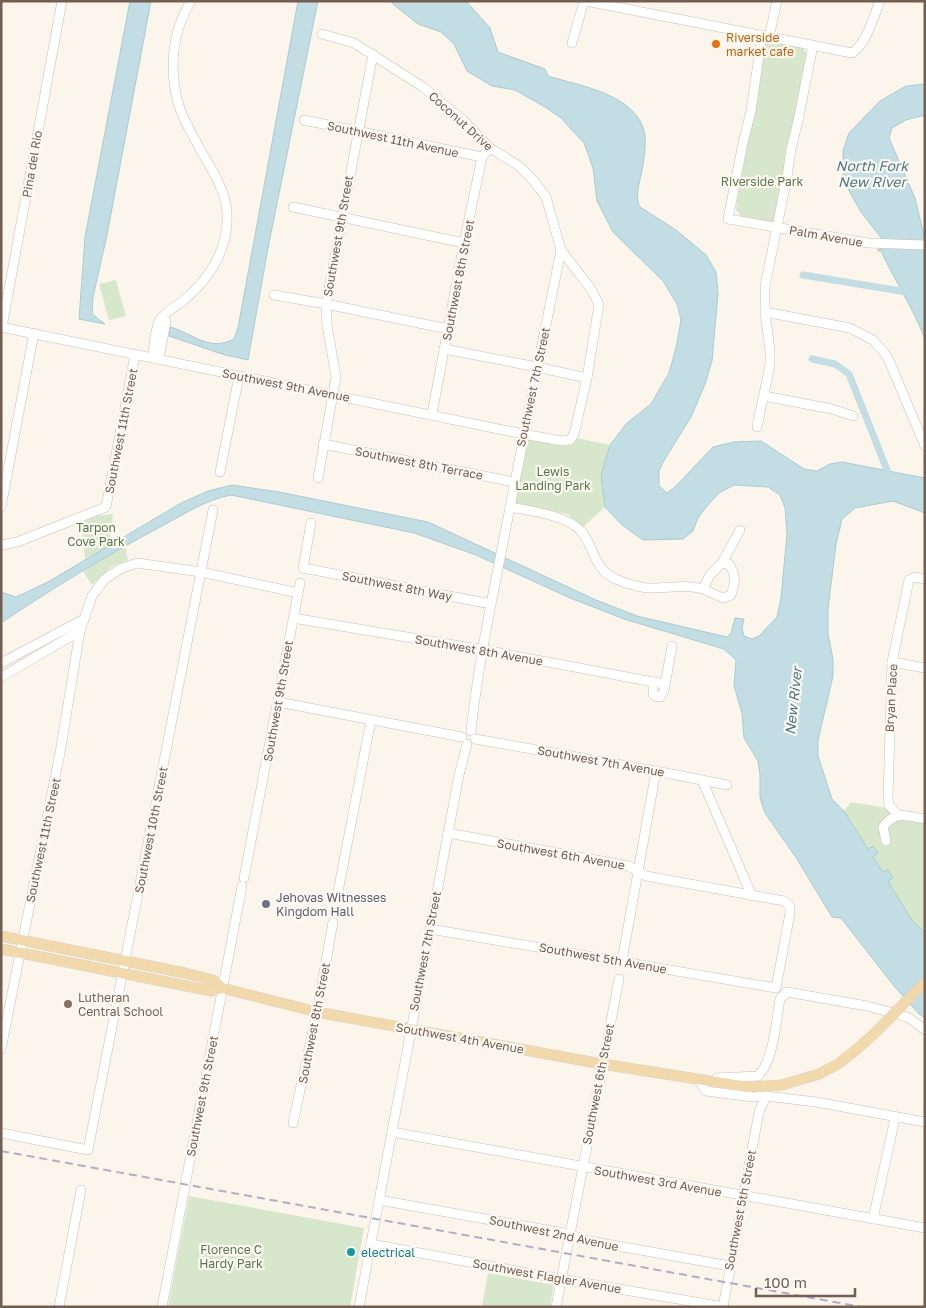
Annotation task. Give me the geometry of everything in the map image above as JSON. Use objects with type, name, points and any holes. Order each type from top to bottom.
[{"type":"main road","name":"Southwest 4th Avenue","points":[[1,936],[213,980],[222,988],[317,1012],[602,1064],[748,1087],[765,1087],[799,1081],[820,1074],[838,1064],[877,1031],[925,982]]},
{"type":"main road","name":"Southwest 4th Avenue","points":[[1,949],[212,991],[222,988]]},
{"type":"street","name":"Pina del Rio","points":[[2,327],[62,1]]},
{"type":"street","points":[[155,358],[166,322],[164,316],[197,289],[208,276],[223,247],[227,228],[227,211],[223,195],[216,176],[187,125],[173,80],[178,28],[192,1]]},
{"type":"street","points":[[572,43],[585,1],[852,52],[862,42],[880,1]]},
{"type":"street","points":[[766,36],[776,1]]},
{"type":"street","name":"Coconut Drive","points":[[322,34],[354,43],[423,87],[464,121],[490,148],[519,166],[546,197],[561,250],[591,289],[599,304],[586,378],[574,434],[570,440]]},
{"type":"street","name":"Palm Avenue","points":[[766,36],[728,219],[868,244],[925,246]]},
{"type":"street","points":[[757,427],[770,364],[765,312],[765,286],[788,177],[790,149],[798,121],[813,45]]},
{"type":"street","name":"Southwest 9th Street","points":[[318,478],[336,377],[327,324],[326,304],[373,54]]},
{"type":"street","name":"Southwest 11th Avenue","points":[[304,120],[482,157]]},
{"type":"street","name":"Southwest 8th Street","points":[[432,414],[482,157],[490,148]]},
{"type":"street","points":[[293,207],[464,243]]},
{"type":"street","name":"Southwest 7th Street","points":[[359,1307],[458,775],[469,738],[474,698],[523,434],[561,250]]},
{"type":"street","points":[[274,295],[448,329]]},
{"type":"street","points":[[765,312],[850,328],[873,340],[887,356],[925,446]]},
{"type":"street","name":"Southwest 9th Avenue","points":[[2,327],[523,434],[562,441],[570,440]]},
{"type":"street","points":[[1,507],[34,333]]},
{"type":"street","points":[[444,349],[586,378]]},
{"type":"street","name":"Southwest 11th Street","points":[[1,545],[17,542],[106,507],[135,355]]},
{"type":"street","points":[[220,472],[239,376]]},
{"type":"street","points":[[764,396],[832,409],[853,416]]},
{"type":"street","name":"Southwest 8th Terrace","points":[[323,444],[514,482]]},
{"type":"street","points":[[510,507],[564,519],[581,531],[593,551],[601,570],[616,580],[651,589],[690,585],[723,598],[732,595],[735,574],[729,564],[722,563]]},
{"type":"street","name":"Southwest 10th Street","points":[[1,1133],[88,1150],[213,510]]},
{"type":"street","name":"Southwest 8th Way","points":[[312,523],[303,568],[491,604]]},
{"type":"street","points":[[702,589],[710,575],[722,563],[740,530]]},
{"type":"street","points":[[1,677],[80,631],[92,596],[104,579],[120,569],[137,563],[201,572],[298,593]]},
{"type":"street","name":"Bryan Place","points":[[898,815],[890,805],[888,798],[892,662],[909,580],[915,577],[925,579]]},
{"type":"street","name":"Southwest 9th Street","points":[[162,1307],[300,583]]},
{"type":"street","name":"Southwest 8th Avenue","points":[[293,618],[484,650],[664,684]]},
{"type":"street","points":[[1,663],[84,619]]},
{"type":"street","name":"Southwest 11th Street","points":[[1,1049],[60,754],[80,631]]},
{"type":"street","points":[[653,682],[652,694],[660,697],[664,693],[664,684],[672,646]]},
{"type":"street","points":[[892,662],[925,668]]},
{"type":"street","name":"Southwest 7th Avenue","points":[[278,702],[727,785]]},
{"type":"street","points":[[336,897],[371,720]]},
{"type":"street","points":[[622,961],[656,771]]},
{"type":"street","points":[[702,780],[752,896]]},
{"type":"street","points":[[886,841],[883,827],[892,817],[898,815],[925,819]]},
{"type":"street","name":"Southwest 6th Avenue","points":[[448,834],[629,866],[646,876],[784,901],[790,906],[790,913],[776,988]]},
{"type":"street","name":"Southwest 8th Street","points":[[293,1123],[317,1012],[333,922]]},
{"type":"street","name":"Southwest 5th Avenue","points":[[430,929],[776,988]]},
{"type":"street","name":"Southwest 6th Street","points":[[556,1307],[619,979]]},
{"type":"street","points":[[712,1082],[717,1078],[758,1076],[763,1072],[768,1061],[780,999],[787,992],[855,1004],[897,1014],[909,1018],[925,1030]]},
{"type":"street","name":"Southwest 4th Avenue","points":[[699,1080],[706,1091],[753,1097],[766,1096],[925,1122]]},
{"type":"street","name":"Southwest 5th Street","points":[[723,1307],[759,1112],[766,1096]]},
{"type":"street","points":[[753,1097],[759,1112]]},
{"type":"street","points":[[874,1219],[895,1118]]},
{"type":"street","name":"Southwest 3rd Avenue","points":[[392,1132],[925,1228]]},
{"type":"street","points":[[60,1307],[81,1190]]},
{"type":"street","name":"Southwest 2nd Avenue","points":[[379,1200],[570,1234],[584,1240],[730,1266]]},
{"type":"street","name":"Southwest Flagler Avenue","points":[[371,1244],[723,1307]]},
{"type":"green space","name":"Riverside Park","points":[[771,41],[802,46],[807,55],[778,215],[775,221],[769,224],[742,218],[736,209],[764,45],[766,42]]},
{"type":"green space","points":[[116,280],[126,316],[109,320],[99,284]]},
{"type":"green space","name":"Lewis Landing Park","points":[[525,438],[568,446],[577,438],[610,445],[601,475],[605,507],[582,528],[568,514],[513,504]]},
{"type":"green space","name":"Tarpon Cove Park","points":[[113,514],[109,546],[85,559],[81,521],[95,516]]},
{"type":"green space","points":[[125,546],[128,560],[111,567],[92,585],[83,571]]},
{"type":"green space","points":[[851,802],[887,808],[925,821],[925,933],[911,919],[888,881],[893,878],[888,870],[883,873],[873,857],[878,853],[873,846],[868,849],[844,811]]},
{"type":"green space","name":"Florence C Hardy Park","points":[[189,1196],[364,1228],[350,1307],[168,1307]]},
{"type":"green space","points":[[488,1273],[554,1285],[550,1307],[482,1307]]},
{"type":"water","points":[[130,1],[151,1],[107,235],[93,297],[92,314],[105,324],[79,319],[85,237]]},
{"type":"water","points":[[298,1],[318,1],[268,248],[248,360],[225,355],[169,336],[170,327],[209,343],[225,343],[234,339],[238,328]]},
{"type":"water","name":"New River","points":[[391,1],[466,1],[490,28],[498,52],[545,69],[548,76],[606,94],[620,101],[640,121],[645,135],[645,143],[637,194],[638,203],[640,207],[676,230],[706,255],[716,272],[718,293],[712,361],[705,384],[691,417],[663,462],[659,471],[659,486],[667,493],[713,447],[734,442],[761,441],[804,469],[817,471],[830,464],[842,462],[925,478],[925,513],[893,501],[855,508],[842,519],[836,544],[828,609],[828,634],[833,659],[833,676],[818,740],[818,756],[832,799],[844,811],[868,849],[873,846],[878,853],[873,857],[883,872],[888,870],[893,878],[888,881],[911,919],[925,933],[925,1018],[919,1014],[894,986],[841,918],[832,917],[797,859],[765,813],[760,798],[758,761],[744,738],[742,713],[734,686],[736,660],[724,649],[624,619],[570,598],[476,555],[414,533],[231,495],[195,508],[141,537],[80,572],[1,623],[1,592],[16,597],[48,582],[181,503],[208,491],[232,485],[279,492],[428,522],[596,600],[637,616],[727,637],[731,633],[735,618],[744,619],[742,628],[744,636],[752,639],[759,636],[777,617],[781,598],[787,534],[785,508],[780,495],[768,487],[734,485],[719,493],[698,518],[693,531],[683,539],[643,540],[622,525],[605,507],[601,475],[610,445],[627,423],[651,404],[669,373],[681,320],[677,304],[663,281],[613,232],[597,201],[593,168],[584,143],[561,118],[545,107],[515,90],[492,86],[467,71],[454,44],[441,32],[418,24]]},
{"type":"water","name":"North Fork New River","points":[[925,84],[925,115],[906,120],[892,128],[889,138],[915,198],[925,240],[925,339],[881,251],[878,251],[878,249],[882,249],[882,239],[861,212],[843,180],[843,151],[849,133],[880,101],[906,86]]},
{"type":"waterway","points":[[803,275],[925,295]]},
{"type":"waterway","points":[[812,359],[835,364],[849,374],[887,470]]},
{"type":"railway","points":[[1,1151],[862,1307]]},
{"type":"place","name":"Riverside market cafe","points":[[716,44]]},
{"type":"place","name":"Jehovas Witnesses Kingdom Hall","points":[[266,904]]},
{"type":"place","name":"Lutheran Central School","points":[[68,1004]]},
{"type":"place","name":"electrical","points":[[351,1252]]}]
